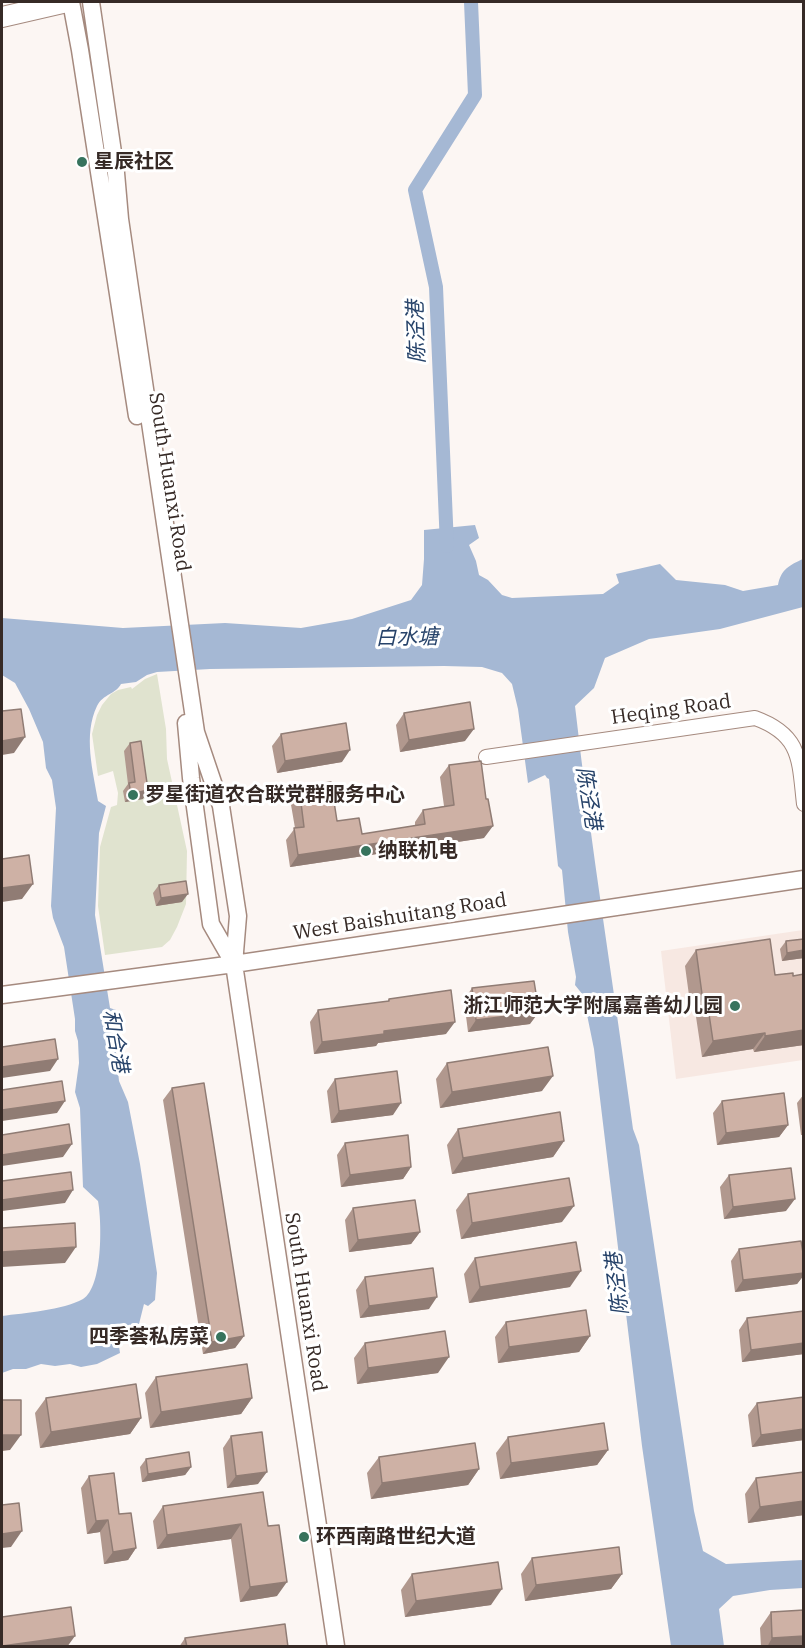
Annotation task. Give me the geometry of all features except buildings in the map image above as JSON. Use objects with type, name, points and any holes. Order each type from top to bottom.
[{"type":"main road","points":[[2,17],[69,2]]},
{"type":"street","name":"South Huanxi Road","points":[[69,2],[80,50],[192,732],[191,778],[211,924],[234,964]]},
{"type":"street","name":"South Huanxi Road","points":[[91,2],[116,173],[120,219],[168,580]]},
{"type":"street","name":"Heqing Road","points":[[486,757],[755,718],[778,729],[796,750],[804,804]]},
{"type":"street","name":"South Huanxi Road","points":[[192,732],[221,806],[238,916],[234,964],[336,1647]]},
{"type":"street","name":"West Baishuitang Road","points":[[2,995],[234,964],[804,879]]},
{"type":"shaded area","name":"浙江师范大学附属嘉善幼儿园","points":[[803,930],[803,1060],[676,1079],[661,951]]},
{"type":"green space","points":[[157,674],[166,729],[167,759],[187,851],[186,904],[170,940],[162,947],[105,955],[98,906],[100,847],[111,807],[117,805],[118,793],[113,771],[98,776],[92,734],[97,715],[111,694],[118,690],[131,687],[132,689],[145,679]]},
{"type":"water","points":[[475,525],[479,538],[469,545],[479,575],[488,580],[502,595],[512,598],[603,594],[619,583],[616,574],[660,564],[676,580],[725,585],[743,591],[778,585],[781,575],[787,568],[803,559],[803,607],[720,629],[649,639],[605,658],[594,688],[575,706],[633,1129],[639,1145],[694,1511],[703,1551],[726,1564],[803,1560],[803,1588],[733,1596],[719,1609],[724,1646],[671,1646],[642,1446],[594,1049],[583,995],[575,985],[576,977],[568,932],[562,870],[558,866],[549,779],[545,775],[528,783],[518,709],[512,684],[502,673],[482,667],[444,666],[210,669],[157,672],[136,682],[121,684],[97,706],[91,729],[92,765],[98,801],[106,806],[99,833],[95,915],[110,1008],[116,1010],[119,1081],[128,1102],[157,1273],[155,1300],[148,1306],[144,1304],[139,1324],[128,1339],[119,1346],[120,1353],[97,1364],[81,1367],[70,1364],[55,1366],[41,1364],[2,1373],[2,1316],[54,1308],[83,1299],[90,1292],[98,1268],[100,1223],[98,1201],[83,1187],[80,1108],[75,1092],[79,1063],[78,1041],[64,947],[51,906],[56,808],[52,780],[46,768],[43,742],[29,709],[15,683],[2,675],[2,618],[123,628],[225,623],[301,628],[352,619],[411,600],[422,585],[424,530]]},
{"type":"waterway","name":"陈泾港","points":[[447,546],[436,287],[415,190],[475,95],[471,2]]},
{"type":"place","name":"星辰社区","points":[[82,162]]},
{"type":"place","name":"罗星街道农合联党群服务中心","points":[[133,795]]},
{"type":"place","name":"纳联机电","points":[[366,851]]},
{"type":"place","name":"浙江师范大学附属嘉善幼儿园","points":[[735,1006]]},
{"type":"place","name":"四季荟私房菜","points":[[221,1337]]},
{"type":"place","name":"环西南路世纪大道","points":[[304,1537]]},
{"type":"water label","name":"白水塘","points":[[407,638]]},
{"type":"water label","name":"和合港","points":[[115,1041]]}]
